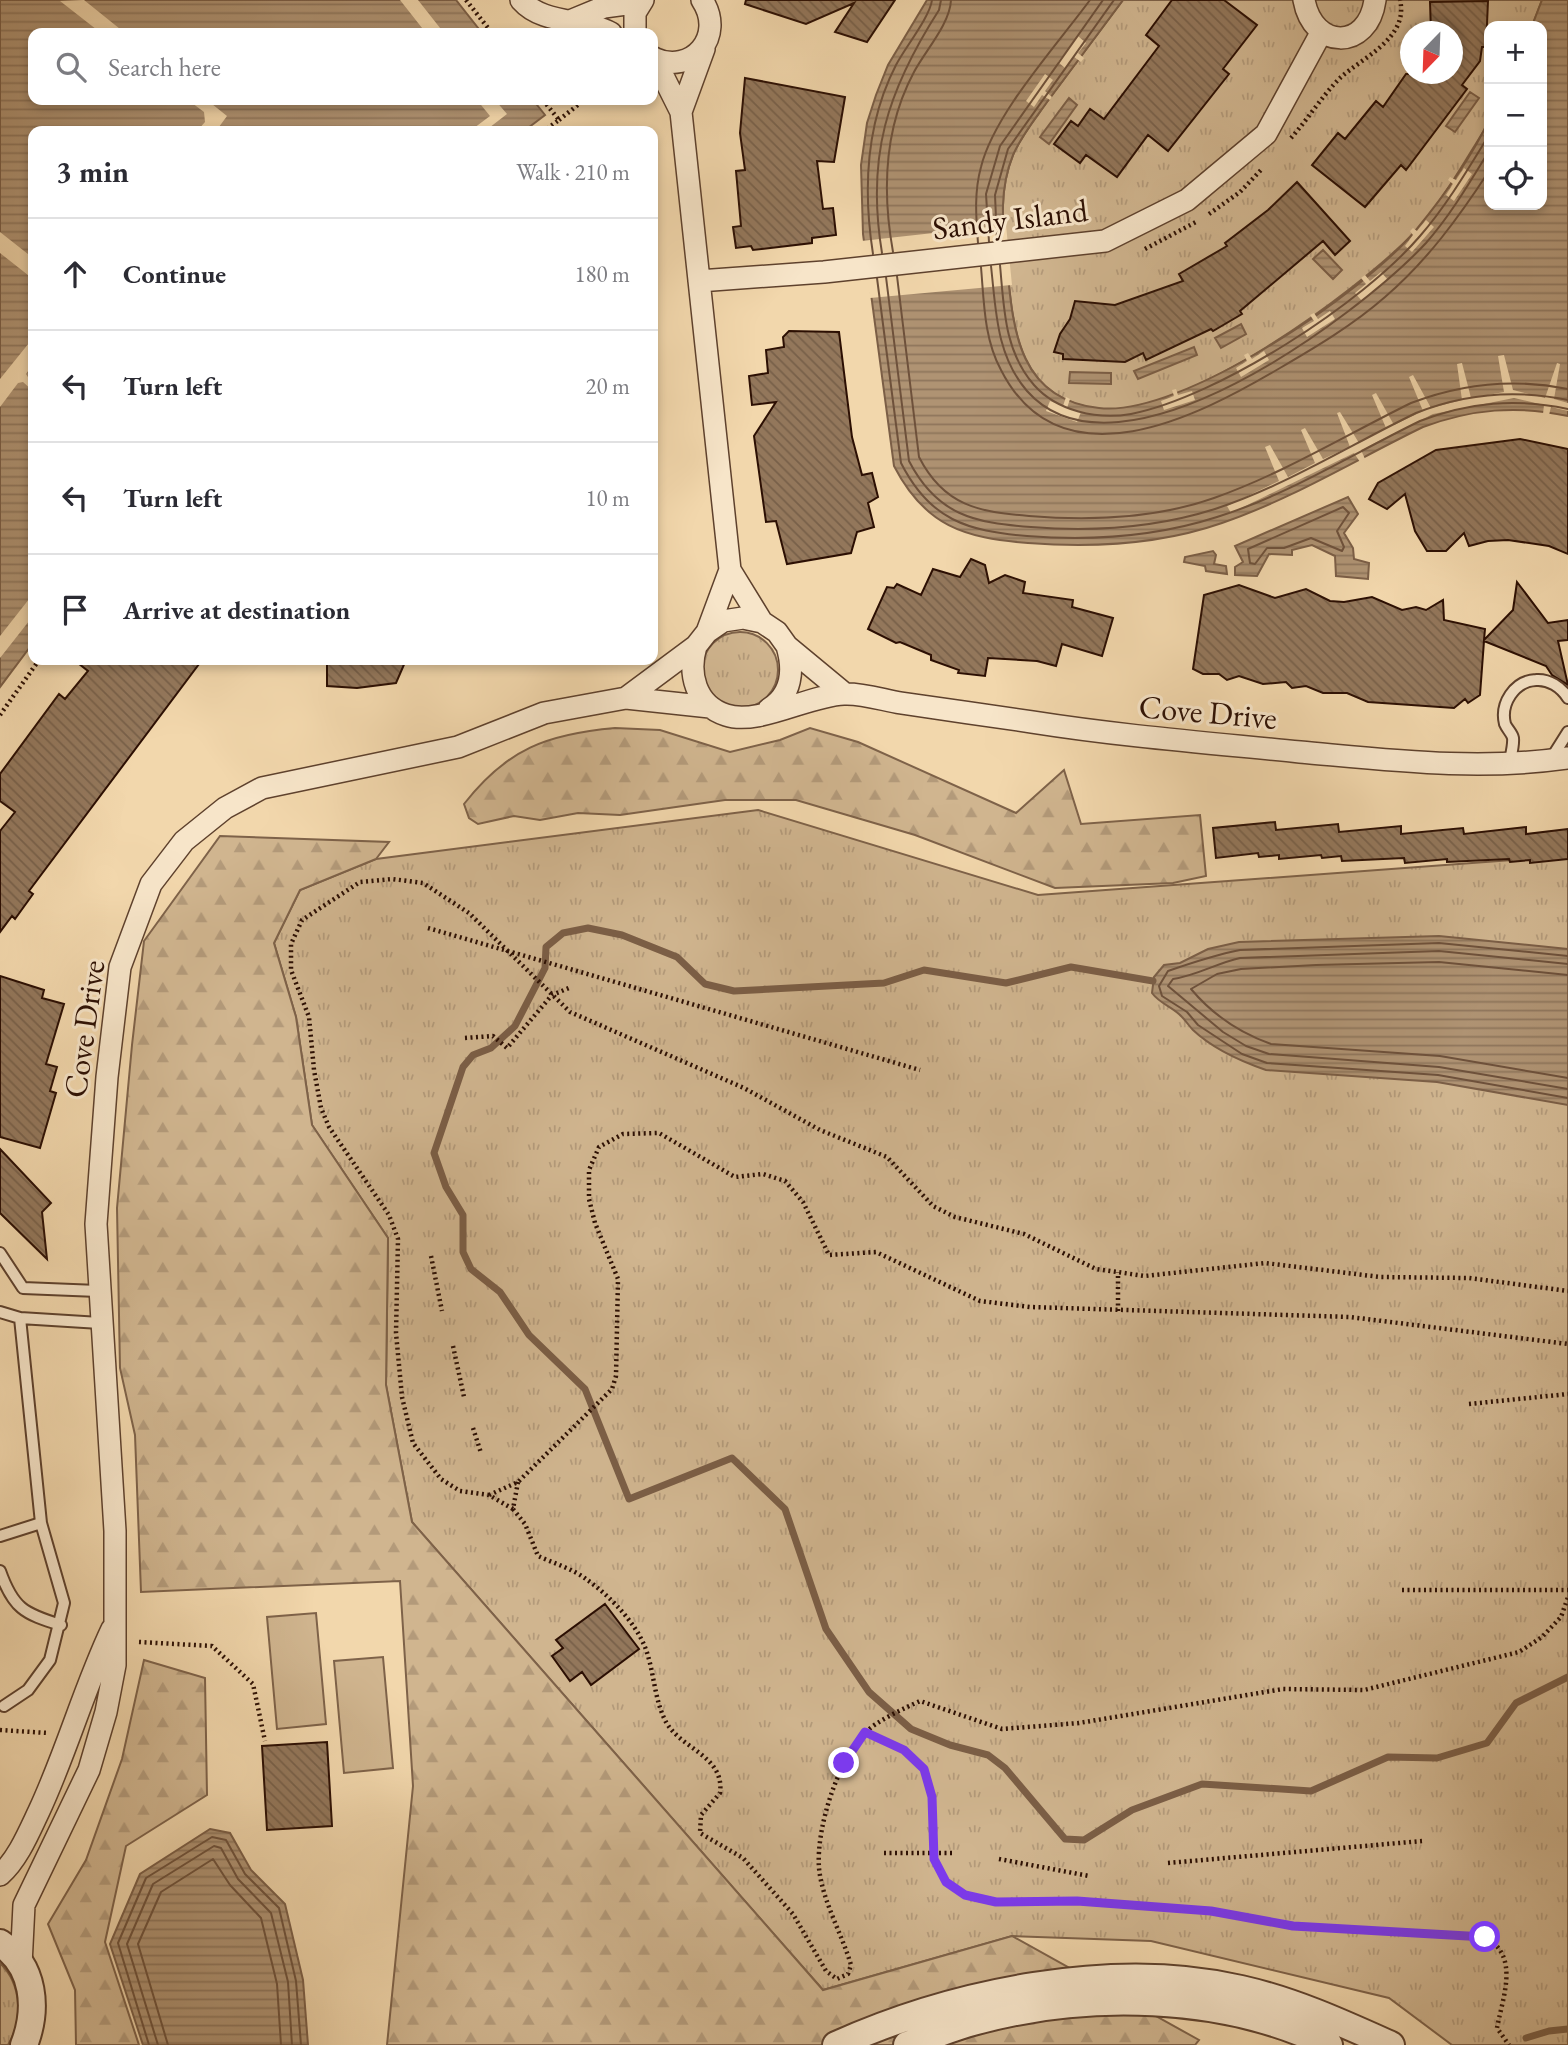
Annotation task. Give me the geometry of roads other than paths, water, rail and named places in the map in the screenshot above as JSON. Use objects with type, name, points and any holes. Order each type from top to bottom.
[{"type":"street","points":[[521,0],[529,9],[544,16],[594,28]]},
{"type":"street","points":[[1304,0],[1307,18],[1321,33],[1340,39],[1360,33],[1373,18],[1375,0]]},
{"type":"street","points":[[570,21],[604,7],[642,1]]},
{"type":"street","points":[[635,28],[635,13],[642,1]]},
{"type":"street","points":[[681,113],[712,21],[707,3]]},
{"type":"street","name":"Sandy Island","points":[[699,281],[824,272],[1105,241],[1187,200],[1266,134],[1321,33]]},
{"type":"street","points":[[658,60],[664,63],[688,61],[705,46]]},
{"type":"street","points":[[658,68],[681,113],[730,570],[762,622],[777,632],[787,646],[845,694]]},
{"type":"street","points":[[710,707],[699,694],[693,679],[691,662],[730,570]]},
{"type":"street","name":"Cove Drive","points":[[626,698],[723,621],[743,618],[762,622]]},
{"type":"street","points":[[760,714],[774,706],[785,694],[792,662],[787,646]]},
{"type":"street","name":"Cove Drive","points":[[21,1965],[24,1905],[89,1770],[106,1712],[115,1665],[115,1531],[98,1291],[96,1224],[107,1077],[120,967],[151,884],[184,841],[225,808],[262,788],[458,747],[544,713],[626,698],[710,707],[726,715],[743,718],[795,703],[845,694],[1133,738],[1431,764],[1509,766],[1559,759]]},
{"type":"street","name":"Cove Drive","points":[[0,1875],[28,1834],[65,1754],[98,1659],[113,1627]]},
{"type":"street","points":[[0,1943],[21,1965],[30,1984],[34,2005],[32,2039]]},
{"type":"street","points":[[836,2045],[873,2028],[945,2008],[1065,1981],[1165,1978],[1240,1989],[1314,2011],[1391,2045]]},
{"type":"street","points":[[907,2045],[973,2022],[1063,2005],[1153,2003],[1229,2012],[1306,2034],[1329,2045]]},
{"type":"lane","points":[[1509,766],[1513,738],[1504,720],[1504,710],[1512,692],[1536,680],[1557,686],[1568,698]]},
{"type":"lane","points":[[1559,759],[1568,732]]},
{"type":"lane","points":[[0,1253],[23,1288],[98,1291]]},
{"type":"lane","points":[[0,1312],[20,1318],[100,1323]]},
{"type":"lane","points":[[4,1706],[28,1690],[50,1660],[61,1625],[64,1604],[41,1523],[20,1318]]},
{"type":"lane","points":[[0,1536],[41,1523]]},
{"type":"lane","points":[[0,1571],[8,1593],[19,1607],[33,1616],[61,1625]]},
{"type":"water","points":[[0,0],[456,0],[478,28],[28,28],[28,105],[537,105],[545,115],[531,126],[28,126],[28,650],[0,687]]},
{"type":"water","points":[[927,0],[1123,0],[1020,141],[1008,169],[1003,210],[1009,289],[1017,336],[1025,358],[1036,376],[1051,391],[1072,402],[1099,408],[1134,406],[1176,393],[1222,372],[1269,346],[1356,285],[1391,256],[1416,230],[1456,177],[1484,130],[1484,210],[1547,210],[1547,21],[1534,21],[1542,0],[1568,0],[1568,416],[1513,410],[1477,413],[1441,421],[1423,427],[1299,491],[1248,513],[1174,536],[1101,545],[1028,543],[984,537],[949,525],[919,503],[894,466],[863,234],[861,165],[867,123],[888,65]]},
{"type":"water","points":[[1470,92],[1479,98],[1455,132],[1446,126]]},
{"type":"water","points":[[1069,98],[1077,105],[1049,144],[1040,137]]},
{"type":"water","points":[[1323,250],[1342,270],[1333,279],[1313,259]]},
{"type":"water","points":[[1241,324],[1246,334],[1221,348],[1215,338]]},
{"type":"water","points":[[1194,347],[1197,355],[1138,379],[1134,371]]},
{"type":"water","points":[[1070,372],[1111,373],[1111,384],[1069,383]]},
{"type":"water","points":[[1348,497],[1358,514],[1344,533],[1353,548],[1354,559],[1369,563],[1368,579],[1336,576],[1335,556],[1312,545],[1292,550],[1292,555],[1269,554],[1257,576],[1235,575],[1235,567],[1243,562],[1235,546]]},
{"type":"water","points":[[1213,551],[1216,555],[1214,564],[1226,566],[1227,574],[1206,571],[1205,566],[1184,562],[1185,557]]},
{"type":"water","points":[[1439,936],[1568,949],[1568,1105],[1437,1082],[1266,1070],[1209,1043],[1152,993],[1154,977],[1164,965],[1180,963],[1208,949],[1239,942]]},
{"type":"water","points":[[210,1829],[230,1833],[251,1870],[285,1904],[303,1980],[308,2045],[143,2045],[110,1944],[140,1874]]},
{"type":"waterway","points":[[1153,981],[1071,967],[1006,983],[924,970],[884,983],[734,991],[705,984],[677,957],[622,935],[588,928],[563,933],[546,947],[545,968],[515,1026],[491,1048],[473,1055],[463,1067],[434,1153],[446,1187],[463,1215],[463,1252],[471,1269],[500,1292],[529,1335],[585,1389],[629,1499],[732,1458],[785,1509],[826,1629],[869,1692],[911,1729],[950,1745],[988,1755],[1005,1768],[1065,1839],[1084,1840],[1132,1810],[1202,1784],[1311,1791],[1388,1757],[1437,1758],[1487,1743],[1516,1703],[1568,1677]]},
{"type":"waterway","points":[[1526,2038],[1568,2029]]}]
